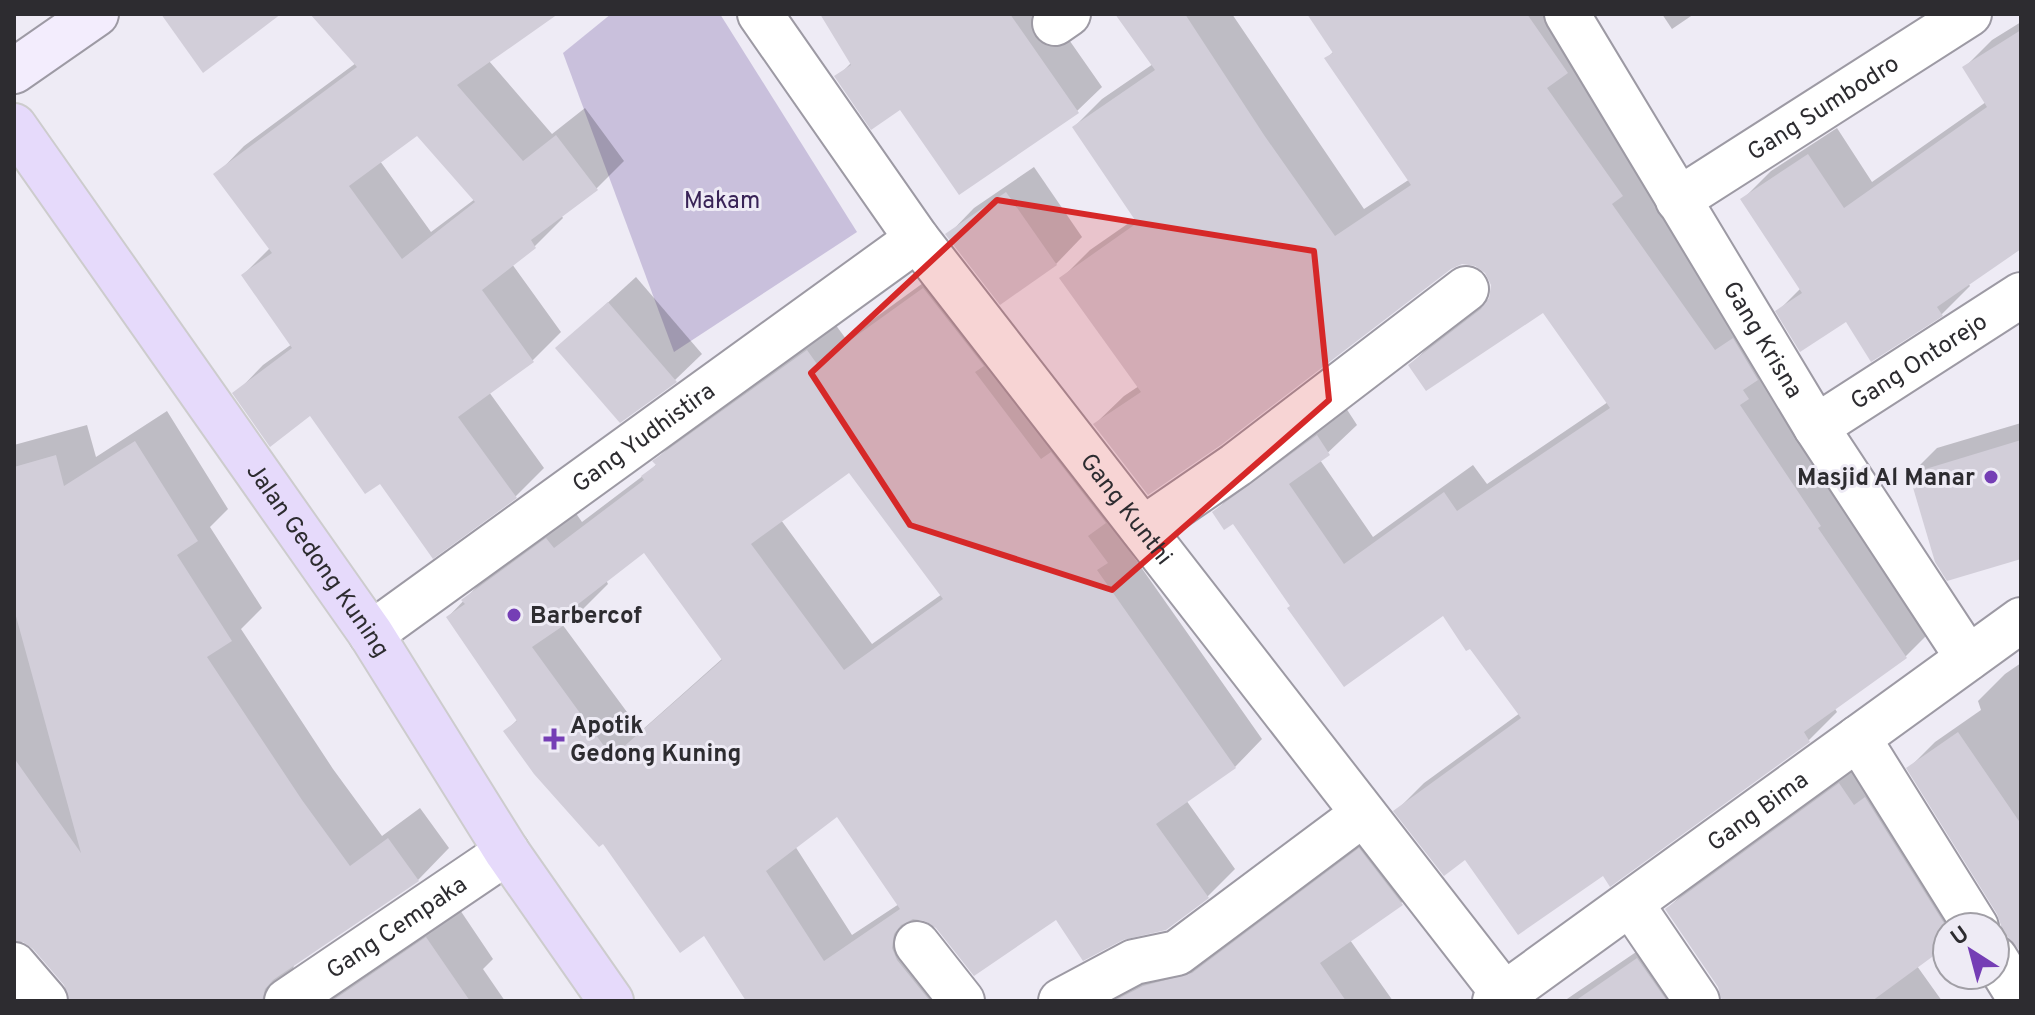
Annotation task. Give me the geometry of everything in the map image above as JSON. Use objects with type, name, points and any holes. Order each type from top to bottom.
[{"type":"main road","name":"Jalan Gedong Kuning","points":[[14,126],[371,634],[507,852],[611,1001]]},
{"type":"street","points":[[14,71],[96,14]]},
{"type":"street","name":"Gang Kunthi","points":[[760,14],[917,239],[1363,814],[1499,998]]},
{"type":"street","name":"Gang Krisna","points":[[1567,14],[1816,427],[1968,658]]},
{"type":"street","name":"Gang Sumbodro","points":[[1678,200],[1969,14]]},
{"type":"street","name":"Gang Yudhistira","points":[[371,634],[917,239]]},
{"type":"street","points":[[1143,529],[1236,465],[1466,289]]},
{"type":"street","name":"Gang Ontorejo","points":[[1816,427],[2021,295]]},
{"type":"street","name":"Gang Bima","points":[[1499,998],[2021,620]]},
{"type":"street","points":[[1858,738],[1966,911]]},
{"type":"street","points":[[1061,1001],[1134,962],[1177,953],[1363,814]]},
{"type":"street","name":"Gang Cempaka","points":[[287,1001],[507,852]]},
{"type":"street","points":[[1631,904],[1697,1001]]},
{"type":"street","points":[[917,944],[962,1001]]},
{"type":"street","points":[[14,965],[45,1001]]},
{"type":"highlighted area","points":[[997,200],[1314,251],[1329,400],[1112,590],[910,525],[811,373]]},
{"type":"green space","name":"Makam","points":[[611,14],[720,14],[857,232],[674,352],[563,53]]},
{"type":"building","points":[[161,14],[281,14],[203,73]]},
{"type":"building","points":[[310,14],[558,14],[457,85],[523,161],[556,135],[598,190],[531,240],[536,248],[482,290],[534,362],[458,417],[517,498],[433,559],[380,484],[365,494],[310,416],[270,447],[232,393],[292,348],[241,275],[272,253],[213,174],[357,67]],"holes":[[[417,136],[475,202],[402,259],[349,186]]]},
{"type":"building","points":[[820,14],[1010,14],[1079,113],[959,195],[900,110],[871,130],[834,76],[851,65]]},
{"type":"building","points":[[1115,14],[1185,14],[1335,236],[1411,185],[1324,58],[1333,53],[1307,14],[1527,14],[1568,73],[1547,88],[1623,196],[1612,204],[1715,350],[1733,338],[1758,380],[1743,390],[1749,399],[1740,405],[1821,526],[1818,528],[1907,658],[1804,732],[1810,742],[1610,887],[1603,876],[1518,935],[1465,860],[1444,876],[1393,811],[1521,718],[1470,649],[1466,651],[1443,616],[1344,687],[1287,608],[1290,606],[1233,524],[1224,530],[1212,512],[1317,435],[1330,455],[1289,484],[1344,564],[1444,492],[1457,511],[1610,408],[1543,313],[1426,391],[1408,365],[1481,309],[1489,298],[1491,285],[1485,273],[1475,266],[1462,264],[1451,269],[1221,445],[1148,495],[1093,424],[1141,392],[1059,278],[1137,223],[1072,127],[1155,70]]},
{"type":"building","points":[[2021,30],[2021,249],[1937,307],[1943,316],[1871,362],[1846,322],[1800,352],[1775,311],[1802,293],[1740,199],[1808,154],[1844,208],[1987,107],[1962,67]]},
{"type":"building","points":[[1006,192],[1057,265],[1000,305],[945,234]]},
{"type":"building","points":[[923,288],[984,366],[975,372],[1041,459],[1051,452],[1106,523],[1088,536],[1108,563],[1097,570],[1236,768],[1156,824],[1209,898],[1166,930],[1123,940],[1083,961],[1056,920],[974,976],[936,928],[925,921],[913,919],[901,925],[894,934],[892,948],[897,960],[930,1001],[746,1001],[704,936],[680,953],[603,844],[599,847],[534,774],[503,731],[517,721],[446,617],[465,604],[461,600],[546,538],[554,548],[644,480],[641,476],[656,465],[652,461],[807,350],[817,364]],"holes":[[[849,473],[943,599],[844,670],[751,544]],[[644,553],[722,660],[612,757],[532,647],[582,613],[577,605]],[[837,817],[900,909],[824,961],[766,871]]]},
{"type":"building","points":[[608,302],[677,382],[620,423],[555,348]]},
{"type":"building","points":[[2021,440],[2021,559],[1947,581],[1935,562],[1909,474]]},
{"type":"building","points":[[135,441],[198,541],[177,555],[232,641],[207,657],[350,866],[388,838],[419,881],[273,980],[265,989],[262,1001],[69,1001],[64,985],[33,949],[23,942],[14,941],[14,758],[81,853],[14,609],[14,467],[56,455],[64,486]]},
{"type":"building","points":[[1958,732],[2021,824],[2021,952],[2011,941],[2011,911],[1995,911],[1906,768]]},
{"type":"building","points":[[1839,783],[1854,805],[1865,797],[1936,911],[1931,911],[1931,958],[1872,1001],[1722,1001],[1718,987],[1665,909]]},
{"type":"building","points":[[1359,848],[1403,905],[1320,963],[1346,1001],[1114,1001],[1143,986],[1192,973]]},
{"type":"building","points":[[426,937],[470,1001],[332,1001]]},
{"type":"building","points":[[1637,958],[1667,1001],[1575,1001]]},
{"type":"place","name":"Masjid Al Manar","points":[[1991,477]]},
{"type":"place","name":"Barbercof","points":[[514,615]]},
{"type":"place","name":"Apotik Gedong Kuning","points":[[554,739]]}]
